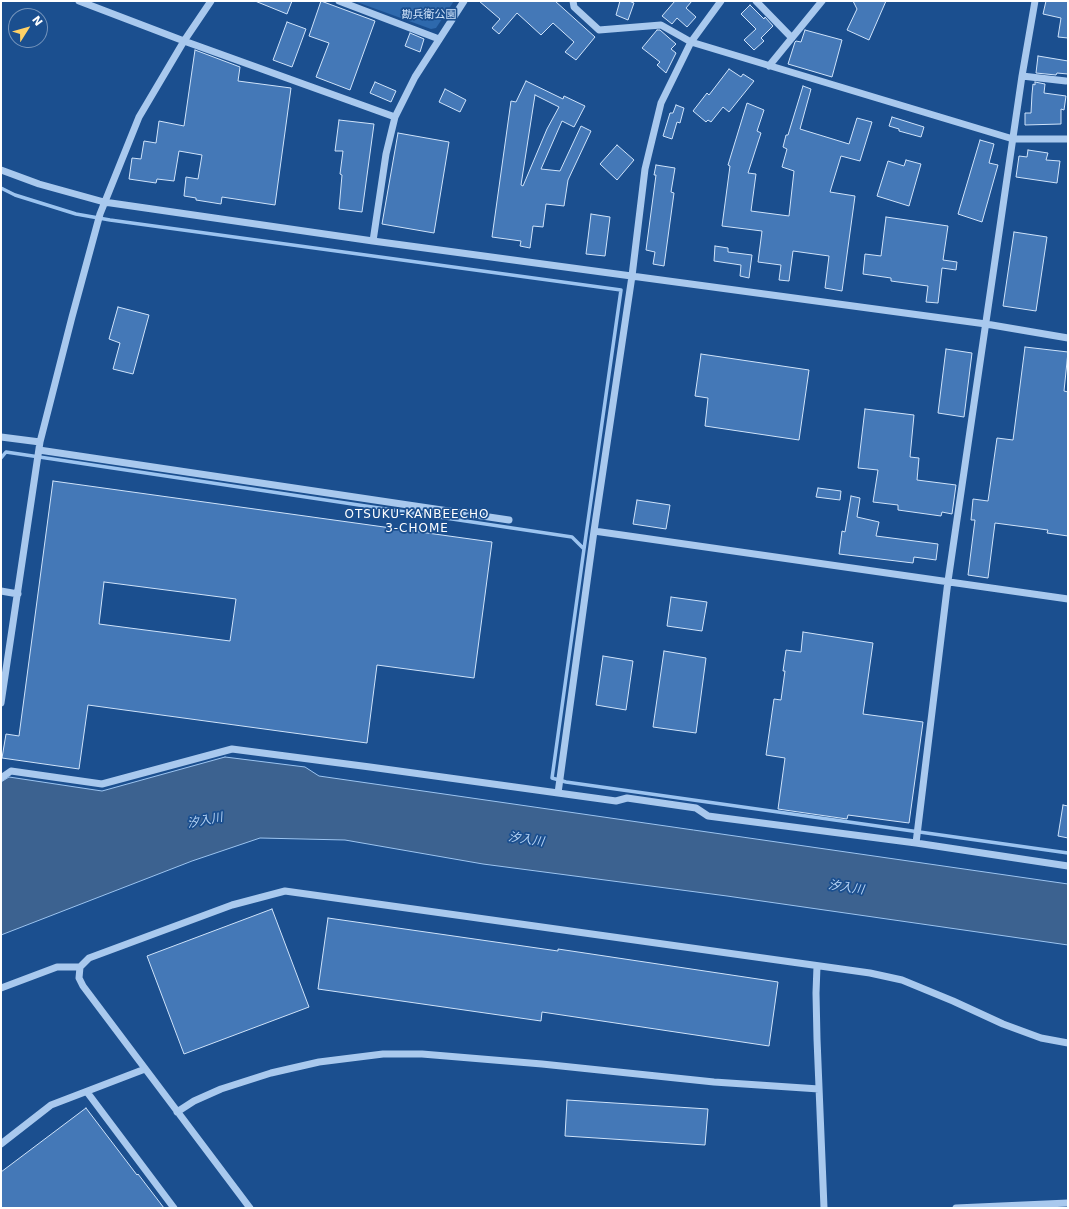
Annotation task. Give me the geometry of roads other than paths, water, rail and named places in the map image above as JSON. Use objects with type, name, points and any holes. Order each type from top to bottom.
[{"type":"street","points":[[79,1],[184,41],[395,117]]},
{"type":"street","points":[[1,703],[40,442],[97,224],[104,202],[139,117],[184,41],[211,1]]},
{"type":"street","points":[[339,1],[440,39]]},
{"type":"street","points":[[373,241],[386,154],[395,117],[415,76],[464,1]]},
{"type":"street","points":[[573,1],[574,7],[599,30],[661,25],[691,42],[1013,139],[1068,139]]},
{"type":"street","points":[[558,793],[594,532],[632,276],[645,170],[661,103],[691,42],[720,1]]},
{"type":"street","points":[[756,1],[792,38]]},
{"type":"street","points":[[769,66],[822,1]]},
{"type":"street","points":[[916,843],[948,581],[1022,76],[1035,1]]},
{"type":"street","points":[[1022,76],[1066,81]]},
{"type":"street","points":[[1,170],[39,184],[104,202],[373,241],[986,324],[1068,338]]},
{"type":"street","points":[[2,439],[40,442]]},
{"type":"street","points":[[39,450],[510,520]]},
{"type":"street","points":[[594,532],[1068,599]]},
{"type":"street","points":[[1,591],[18,594]]},
{"type":"street","points":[[1,778],[11,771],[102,784],[232,749],[616,801],[628,798],[696,808],[708,816],[916,843],[1068,866]]},
{"type":"street","points":[[1,988],[56,967],[80,966],[89,958],[232,905],[285,891],[870,973],[902,980],[1003,1024],[1041,1038],[1068,1043]]},
{"type":"street","points":[[80,966],[79,978],[83,986],[250,1208]]},
{"type":"street","points":[[817,966],[816,1000],[824,1208]]},
{"type":"street","points":[[178,1112],[194,1101],[271,1073],[319,1062],[383,1054],[437,1055],[542,1064],[714,1082],[819,1089]]},
{"type":"street","points":[[1,1144],[51,1105],[145,1069]]},
{"type":"street","points":[[87,1092],[174,1208]]},
{"type":"street","points":[[956,1208],[1068,1203]]},
{"type":"water","name":"汐入川","points":[[225,757],[305,767],[319,776],[1068,884],[1068,945],[727,896],[483,864],[345,840],[260,838],[192,861],[1,935],[1,782],[9,777],[102,791]]},
{"type":"waterway","points":[[1,188],[15,195],[76,214],[110,220],[621,290],[584,549]]},
{"type":"waterway","points":[[1,458],[6,452],[572,537],[584,549],[552,778],[566,782],[1068,853]]},
{"type":"district","name":"OTSUKU-KANBEECHO 3-CHOME","points":[[417,522]]},
{"type":"park label","name":"勘兵衛公園","points":[[429,15]]}]
